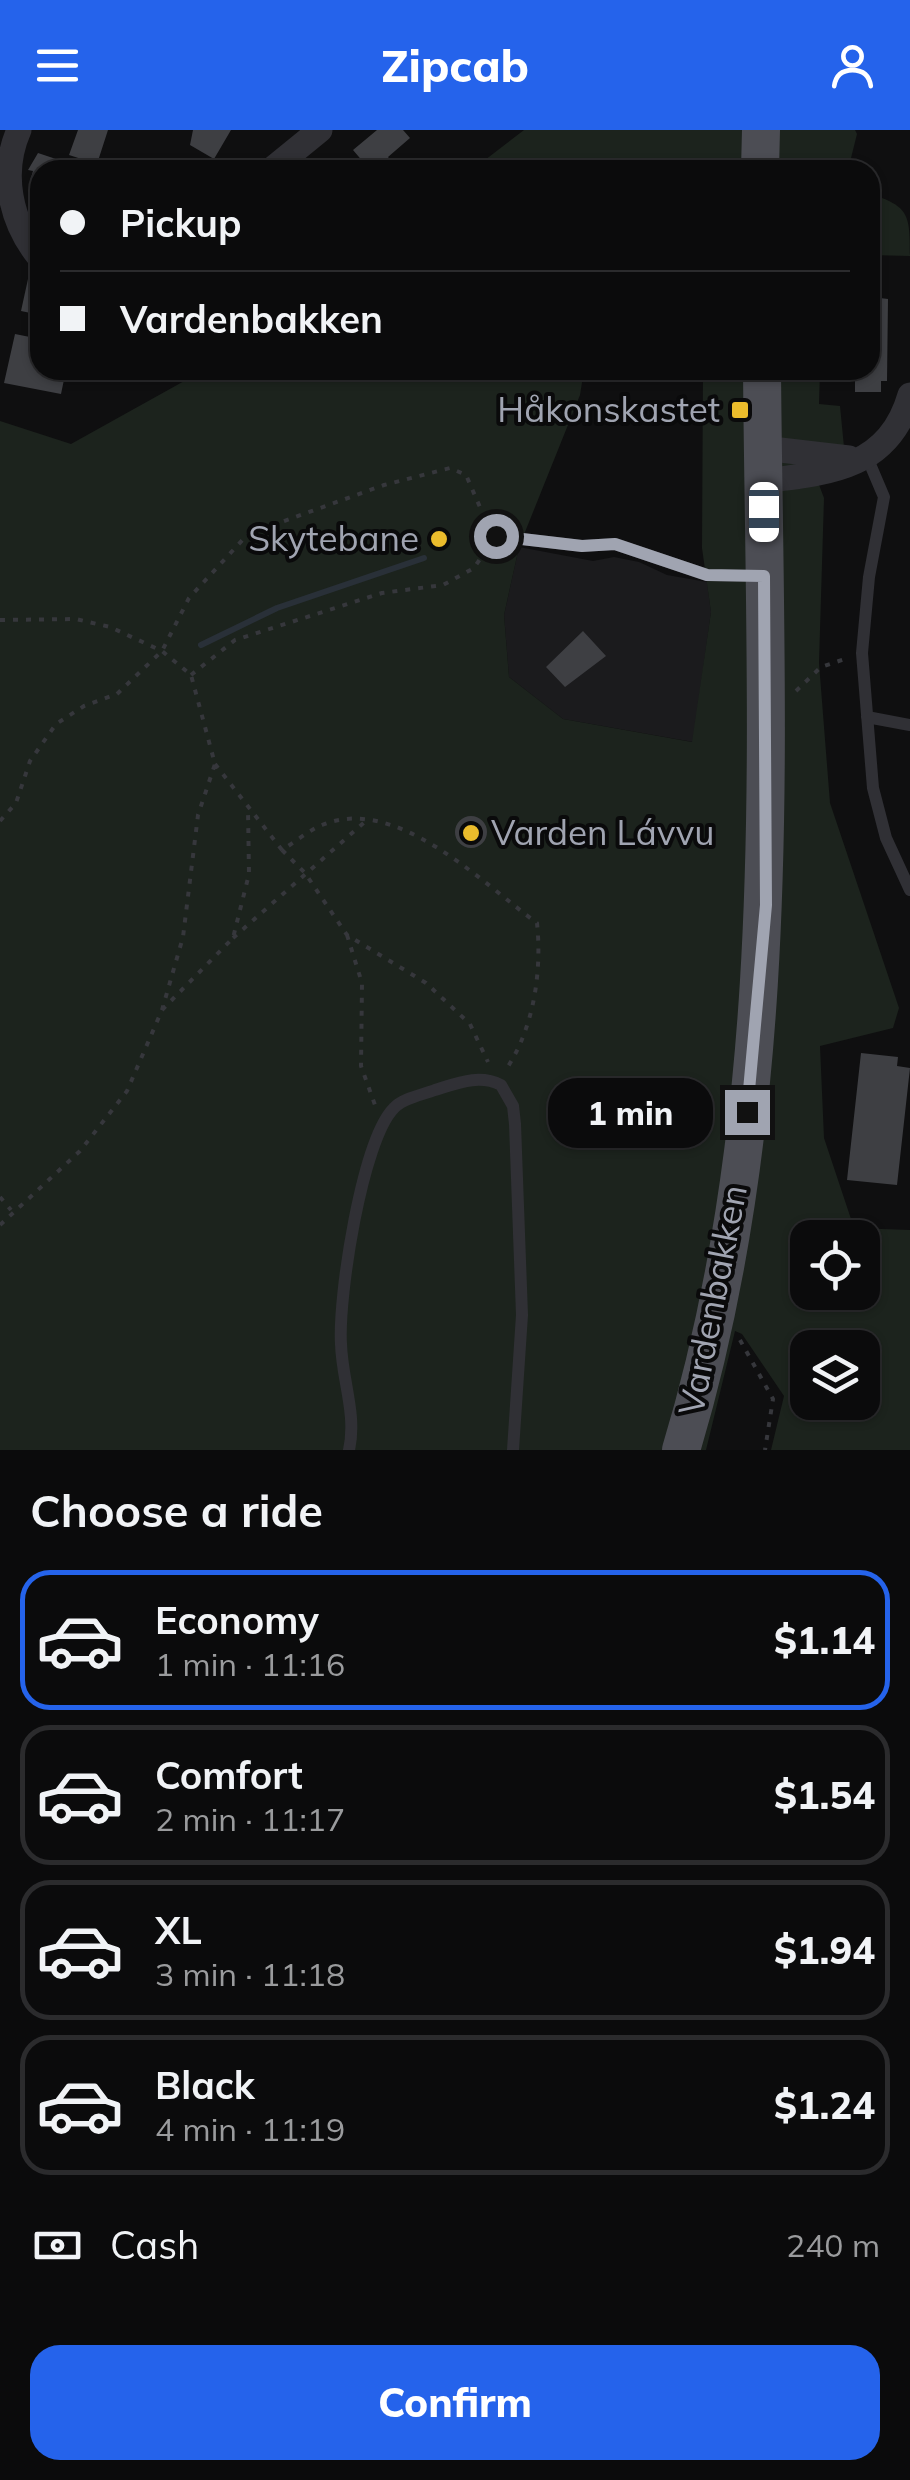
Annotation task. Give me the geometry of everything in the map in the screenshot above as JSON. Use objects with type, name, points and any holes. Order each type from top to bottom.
[{"type":"main road","points":[[760,160],[761,130]]},
{"type":"main road","name":"Vardenbakken","points":[[681,1450],[724,1257],[760,998],[766,905],[762,380]]},
{"type":"street","points":[[19,130],[6,153],[5,190],[13,220],[30,244]]},
{"type":"street","points":[[283,160],[320,130]]},
{"type":"street","points":[[763,464],[863,458],[898,429],[910,395]]},
{"type":"lane","points":[[863,458],[884,497],[868,577],[862,653],[873,788],[886,838],[910,890]]},
{"type":"lane","points":[[496,536],[582,546],[615,544],[707,575],[764,576]]},
{"type":"lane","points":[[867,717],[910,725]]},
{"type":"lane","points":[[349,1450],[350,1401],[340,1344],[342,1284],[354,1222],[381,1129],[398,1103],[474,1079],[498,1082],[513,1106],[515,1124],[522,1315],[512,1450]]},
{"type":"path","points":[[0,821],[16,803],[30,760],[56,724],[84,706],[117,694],[162,651],[189,598],[248,534],[384,485],[450,468],[466,475],[496,536],[474,568],[443,585],[382,593],[236,640],[191,675]]},
{"type":"path","points":[[0,620],[76,619],[110,627],[162,651],[191,675],[215,764],[282,850],[306,873],[348,935],[364,1000],[362,1066],[381,1129]]},
{"type":"path","points":[[792,694],[821,667],[862,653]]},
{"type":"path","points":[[0,1225],[80,1151],[127,1091],[162,1010],[183,937],[198,815],[215,764]]},
{"type":"path","points":[[232,938],[249,874],[247,805]]},
{"type":"path","points":[[162,1010],[232,938],[369,819]]},
{"type":"path","points":[[282,850],[324,824],[369,819],[411,833],[452,857],[537,923],[541,962],[520,1048],[498,1082]]},
{"type":"path","points":[[348,935],[426,983],[470,1024],[498,1082]]},
{"type":"path","points":[[0,1197],[12,1210]]},
{"type":"path","points":[[737,1336],[773,1398],[765,1450]]},
{"type":"shaded area","points":[[524,130],[855,130],[857,134],[850,160],[485,160]]},
{"type":"shaded area","points":[[880,198],[905,214],[910,256],[880,255]]},
{"type":"shaded area","points":[[186,380],[582,380],[580,395],[519,547],[504,615],[509,677],[563,719],[692,742],[711,612],[702,548],[703,380],[820,380],[819,404],[840,406],[844,447],[804,445],[824,498],[819,663],[830,803],[899,1008],[893,1028],[820,1046],[824,1138],[851,1220],[790,1220],[790,1310],[880,1310],[880,1229],[910,1230],[910,1450],[771,1450],[784,1396],[742,1334],[735,1331],[706,1450],[0,1450],[0,421],[71,444]]},
{"type":"shaded area","points":[[519,547],[593,561],[614,557],[639,562],[667,575],[707,582],[711,612],[693,742],[563,719],[509,677],[504,615]]},
{"type":"building","points":[[78,130],[108,130],[98,160],[69,155]]},
{"type":"building","points":[[193,130],[231,130],[214,159],[190,145]]},
{"type":"building","points":[[377,130],[403,130],[410,138],[388,157],[390,160],[362,160],[353,150]]},
{"type":"building","points":[[38,153],[59,160],[34,160]]},
{"type":"building","points":[[28,279],[30,280],[30,313],[21,311]]},
{"type":"building","points":[[880,298],[888,299],[887,381],[881,381],[881,392],[855,392],[855,380],[880,380]]},
{"type":"building","points":[[15,334],[30,337],[30,380],[64,380],[61,394],[4,383]]},
{"type":"building","points":[[583,631],[606,656],[565,687],[546,667]]},
{"type":"building","name":"Varden Lávvu","points":[[471,816],[483,820],[487,832],[483,844],[471,848],[459,844],[455,832],[459,820]]},
{"type":"building","points":[[861,1053],[898,1057],[897,1066],[910,1068],[897,1185],[847,1180]]},
{"type":"waterway","points":[[201,645],[277,608],[424,558]]},
{"type":"place","name":"Håkonskastet","points":[[740,410]]},
{"type":"place","name":"Skytebane","points":[[439,539]]},
{"type":"place","name":"Varden Lávvu","points":[[471,833]]},
{"type":"route","points":[[496,536],[582,546],[615,544],[707,575],[764,576],[766,905],[747,1112]]}]
